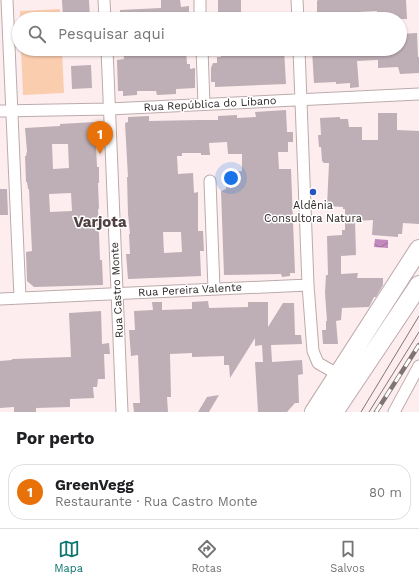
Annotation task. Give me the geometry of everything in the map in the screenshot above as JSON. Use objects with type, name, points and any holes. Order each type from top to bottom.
[{"type":"highway","points":[[310,411],[336,378],[377,312],[419,249]]},
{"type":"highway","points":[[334,412],[419,285]]},
{"type":"highway","points":[[346,412],[366,379],[384,339]]},
{"type":"street","points":[[7,0],[20,298]]},
{"type":"street","points":[[104,0],[105,12]]},
{"type":"street","points":[[200,0],[200,12]]},
{"type":"street","points":[[297,0],[298,12]]},
{"type":"street","name":"Rua Castro Monte","points":[[106,56],[122,412]]},
{"type":"street","points":[[202,56],[204,104]]},
{"type":"street","points":[[299,56],[308,285],[314,356],[318,363],[336,378]]},
{"type":"street","name":"Rua República do Líbano","points":[[0,111],[109,109],[419,94]]},
{"type":"street","points":[[210,181],[214,289]]},
{"type":"street","name":"Rua Pereira Valente","points":[[0,299],[308,285]]},
{"type":"street","points":[[394,412],[419,366]]},
{"type":"shaded area","points":[[60,9],[60,12],[20,11]]},
{"type":"shaded area","points":[[21,56],[62,56],[64,93],[23,95]]},
{"type":"water","points":[[375,239],[388,240],[388,248],[374,247]]},
{"type":"building","points":[[62,0],[89,0],[90,12],[63,12]]},
{"type":"building","points":[[161,0],[180,0],[181,7],[189,6],[189,12],[120,12],[120,10],[161,8]]},
{"type":"building","points":[[218,0],[241,0],[241,12],[218,12]]},
{"type":"building","points":[[406,0],[407,12],[317,12],[317,1]]},
{"type":"building","points":[[417,33],[419,73],[400,74],[398,67],[378,68],[378,60],[357,61],[359,87],[350,88],[350,83],[314,83],[312,56],[407,56],[407,34]]},
{"type":"building","points":[[124,56],[186,56],[187,64],[190,64],[190,69],[195,68],[195,88],[176,89],[176,94],[157,95],[156,91],[137,91],[137,95],[123,96],[123,91],[118,91],[117,60],[124,59]]},
{"type":"building","points":[[284,56],[286,84],[215,87],[215,82],[211,82],[211,68],[213,63],[217,63],[217,57]]},
{"type":"building","points":[[91,65],[92,88],[72,89],[71,66]]},
{"type":"building","points":[[286,110],[287,132],[293,132],[293,142],[288,142],[288,152],[278,152],[279,169],[291,169],[295,273],[290,273],[290,276],[282,277],[281,274],[224,275],[221,191],[226,189],[226,172],[242,171],[242,154],[228,154],[227,142],[209,143],[210,155],[201,155],[201,153],[182,153],[182,156],[177,156],[178,174],[193,173],[194,193],[198,192],[198,231],[203,231],[204,251],[200,251],[201,276],[128,279],[126,254],[130,254],[130,234],[125,123],[128,122],[128,117],[149,116],[149,121],[218,120],[218,116],[237,115],[237,118],[256,117],[255,112]],"holes":[[[163,232],[181,232],[182,252],[164,253]]]},
{"type":"building","points":[[378,113],[397,113],[397,130],[419,131],[419,224],[403,223],[402,234],[398,234],[398,237],[372,235],[373,220],[355,221],[356,255],[341,256],[341,274],[358,273],[357,278],[383,278],[383,285],[369,307],[342,308],[341,320],[336,321],[338,344],[323,344],[322,330],[326,330],[327,321],[325,293],[326,275],[328,275],[327,236],[342,235],[342,230],[345,230],[345,209],[343,209],[343,207],[327,206],[329,163],[324,163],[322,161],[321,147],[319,147],[318,135],[321,135],[320,118],[340,117],[340,119],[348,119],[349,127],[362,127],[362,140],[378,140]]},
{"type":"building","points":[[95,122],[97,167],[99,167],[98,209],[100,260],[102,260],[103,285],[34,287],[27,281],[26,252],[32,251],[29,189],[26,182],[25,156],[27,151],[25,128],[60,126],[60,124]],"holes":[[[52,144],[68,144],[69,168],[53,169]],[[71,193],[72,211],[50,212],[49,194]]]},
{"type":"building","points":[[0,189],[7,189],[8,215],[0,215]]},
{"type":"building","points":[[208,301],[209,308],[248,307],[248,302],[268,302],[268,327],[283,303],[294,303],[295,335],[301,335],[302,344],[271,345],[272,362],[302,360],[303,374],[298,375],[299,403],[295,403],[287,412],[258,412],[255,362],[263,362],[262,345],[255,346],[255,338],[230,378],[229,365],[224,365],[224,356],[192,357],[192,353],[170,354],[171,397],[167,397],[168,412],[134,412],[133,403],[140,403],[138,355],[131,356],[129,330],[135,330],[134,311],[153,310],[152,302],[162,302],[162,310],[192,309],[192,302]]},
{"type":"building","points":[[101,311],[102,344],[109,343],[110,354],[104,354],[105,379],[98,379],[97,387],[93,387],[94,398],[70,399],[70,407],[36,408],[36,412],[14,412],[14,407],[0,408],[0,361],[12,359],[71,357],[69,313]]},
{"type":"building","points":[[219,395],[209,412],[198,412],[207,397]]},
{"type":"tram line","points":[[361,412],[419,316]]},
{"type":"tram line","points":[[369,412],[419,332]]},
{"type":"railway","points":[[376,412],[419,345]]},
{"type":"place","name":"GreenVegg","points":[[100,154]]},
{"type":"place","name":"Aldênia Consultora Natura","points":[[313,192]]},
{"type":"district","name":"Varjota","points":[[100,222]]}]
